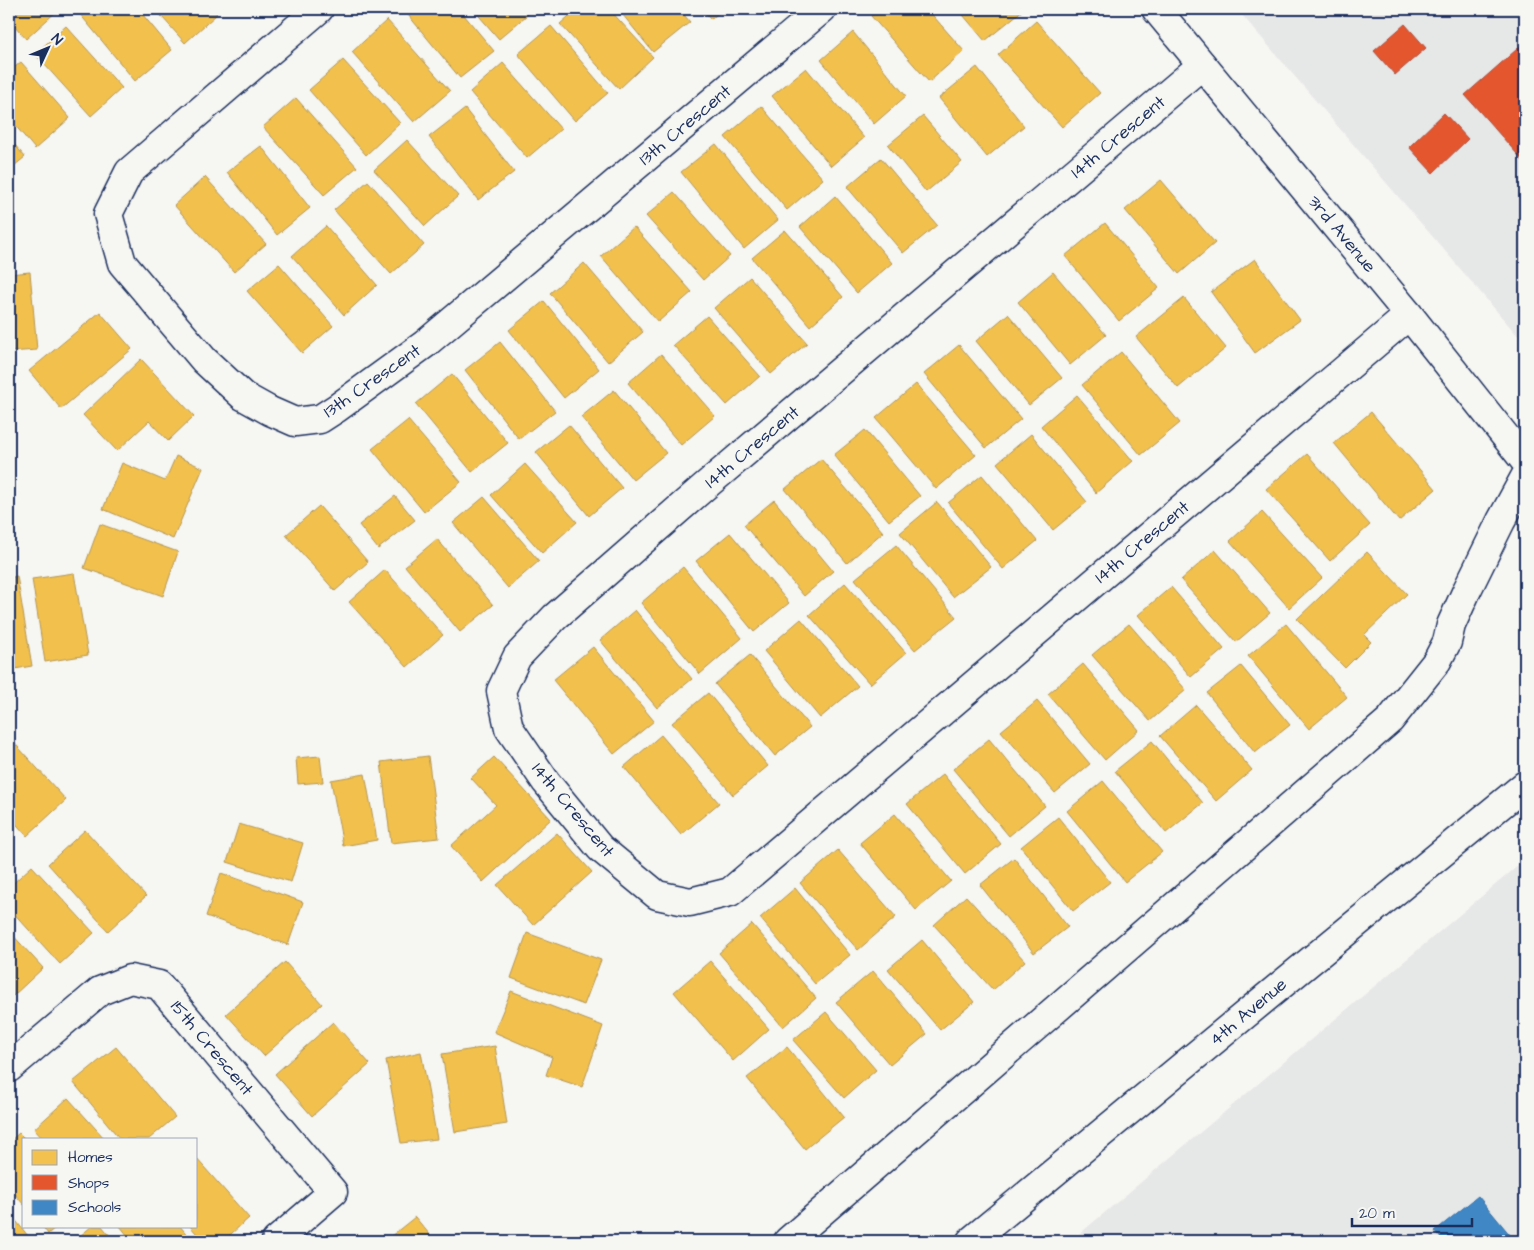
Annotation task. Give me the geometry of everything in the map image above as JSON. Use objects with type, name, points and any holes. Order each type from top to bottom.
[{"type":"street","name":"13th Crescent","points":[[319,9],[129,172],[108,214],[122,263],[204,360],[243,396],[295,422],[320,418],[337,408],[424,344],[822,9]]},
{"type":"street","name":"3rd Avenue","points":[[1156,9],[1409,315],[1525,461]]},
{"type":"street","name":"14th Crescent","points":[[1202,65],[704,487],[555,617],[517,657],[501,691],[509,728],[546,782],[600,848],[657,896],[690,902],[730,892],[1409,315]]},
{"type":"street","points":[[788,1241],[1390,720],[1437,661],[1447,642],[1467,590],[1525,477]]},
{"type":"street","name":"4th Avenue","points":[[971,1241],[1525,785]]},
{"type":"street","name":"15th Crescent","points":[[9,1068],[100,991],[130,979],[159,985],[333,1192],[276,1241]]},
{"type":"shaded area","points":[[1237,9],[1525,9],[1525,344]]},
{"type":"shaded area","points":[[1525,860],[1525,1241],[1071,1241]]},
{"type":"building: Homes","points":[[9,9],[58,10],[26,39],[9,19]]},
{"type":"building: Homes","points":[[85,9],[138,9],[172,50],[135,81],[79,13]]},
{"type":"building: Homes","points":[[155,9],[212,9],[217,14],[185,43]]},
{"type":"building: Homes","points":[[459,9],[494,51],[460,78],[404,10]]},
{"type":"building: Homes","points":[[473,9],[534,9],[499,39]]},
{"type":"building: Homes","points":[[577,9],[609,9],[653,57],[619,89],[560,24]]},
{"type":"building: Homes","points":[[618,9],[679,9],[690,22],[653,52]]},
{"type":"building: Homes","points":[[702,9],[724,9],[711,19]]},
{"type":"building: Homes","points":[[880,9],[927,9],[964,51],[929,82],[871,16]]},
{"type":"building: Homes","points":[[958,9],[1024,9],[985,41]]},
{"type":"building: Homes","points":[[387,20],[450,91],[414,122],[352,52]]},
{"type":"building: Homes","points":[[1036,21],[1100,93],[1062,127],[998,55]]},
{"type":"building: Homes","points":[[66,26],[122,88],[91,116],[35,54]]},
{"type":"building: Homes","points":[[551,26],[608,93],[575,121],[518,54]]},
{"type":"building: Homes","points":[[853,32],[906,96],[874,124],[821,60]]},
{"type":"building: Homes","points":[[343,60],[400,123],[366,155],[309,90]]},
{"type":"building: Homes","points":[[21,62],[70,118],[35,149],[9,118],[9,72]]},
{"type":"building: Homes","points":[[503,63],[561,129],[527,158],[470,92]]},
{"type":"building: Homes","points":[[977,67],[1024,126],[987,157],[939,98]]},
{"type":"building: Homes","points":[[806,68],[864,138],[831,166],[772,96]]},
{"type":"building: Homes","points":[[296,98],[357,167],[324,195],[263,127]]},
{"type":"building: Homes","points":[[761,106],[823,179],[787,210],[725,137]]},
{"type":"building: Homes","points":[[465,109],[514,172],[478,200],[429,137]]},
{"type":"building: Homes","points":[[923,116],[962,162],[926,192],[888,145]]},
{"type":"building: Homes","points":[[9,138],[25,157],[9,170]]},
{"type":"building: Homes","points":[[407,140],[458,196],[425,226],[374,170]]},
{"type":"building: Homes","points":[[716,144],[778,220],[744,249],[681,172]]},
{"type":"building: Homes","points":[[261,146],[310,208],[277,235],[227,172]]},
{"type":"building: Homes","points":[[881,158],[937,225],[903,253],[847,187]]},
{"type":"building: Homes","points":[[205,177],[266,244],[234,272],[174,205]]},
{"type":"building: Homes","points":[[1161,180],[1215,243],[1179,274],[1125,210]]},
{"type":"building: Homes","points":[[368,181],[424,245],[391,274],[334,210]]},
{"type":"building: Homes","points":[[674,192],[730,256],[703,280],[646,216]]},
{"type":"building: Homes","points":[[835,196],[892,263],[857,293],[800,227]]},
{"type":"building: Homes","points":[[1105,223],[1159,288],[1119,321],[1065,256]]},
{"type":"building: Homes","points":[[326,226],[377,285],[344,315],[292,256]]},
{"type":"building: Homes","points":[[634,227],[692,292],[658,322],[601,256]]},
{"type":"building: Homes","points":[[785,230],[843,297],[810,326],[752,258]]},
{"type":"building: Homes","points":[[1255,259],[1300,320],[1255,353],[1211,292]]},
{"type":"building: Homes","points":[[584,263],[643,332],[608,362],[550,293]]},
{"type":"building: Homes","points":[[279,264],[333,326],[302,353],[247,291]]},
{"type":"building: Homes","points":[[30,272],[37,350],[9,352],[9,274]]},
{"type":"building: Homes","points":[[1053,272],[1106,335],[1070,365],[1018,302]]},
{"type":"building: Homes","points":[[750,277],[807,343],[771,374],[714,308]]},
{"type":"building: Homes","points":[[1184,298],[1226,348],[1178,388],[1136,337]]},
{"type":"building: Homes","points":[[544,301],[599,369],[564,398],[509,330]]},
{"type":"building: Homes","points":[[100,312],[132,349],[61,409],[29,371]]},
{"type":"building: Homes","points":[[1008,314],[1062,378],[1029,405],[976,341]]},
{"type":"building: Homes","points":[[707,316],[760,376],[727,405],[673,345]]},
{"type":"building: Homes","points":[[500,342],[555,411],[519,439],[465,370]]},
{"type":"building: Homes","points":[[959,345],[1021,419],[986,448],[924,374]]},
{"type":"building: Homes","points":[[1121,352],[1180,423],[1141,455],[1082,385]]},
{"type":"building: Homes","points":[[661,354],[715,416],[681,445],[628,383]]},
{"type":"building: Homes","points":[[141,359],[194,416],[168,441],[149,421],[117,451],[83,415]]},
{"type":"building: Homes","points":[[452,374],[508,443],[472,472],[416,404]]},
{"type":"building: Homes","points":[[916,384],[976,455],[936,489],[876,418]]},
{"type":"building: Homes","points":[[614,390],[666,453],[633,480],[581,417]]},
{"type":"building: Homes","points":[[1077,395],[1133,461],[1096,493],[1041,426]]},
{"type":"building: Homes","points":[[1371,412],[1436,489],[1399,521],[1334,443]]},
{"type":"building: Homes","points":[[408,420],[461,482],[424,512],[372,449]]},
{"type":"building: Homes","points":[[569,425],[622,488],[589,516],[536,452]]},
{"type":"building: Homes","points":[[865,430],[920,496],[889,521],[834,455]]},
{"type":"building: Homes","points":[[1031,434],[1087,502],[1053,530],[997,463]]},
{"type":"building: Homes","points":[[1307,454],[1370,525],[1330,561],[1266,489]]},
{"type":"building: Homes","points":[[176,456],[203,468],[173,539],[103,509],[122,463],[165,481]]},
{"type":"building: Homes","points":[[821,459],[883,532],[847,563],[785,489]]},
{"type":"building: Homes","points":[[525,464],[577,522],[542,553],[491,495]]},
{"type":"building: Homes","points":[[982,475],[1037,541],[1003,569],[948,503]]},
{"type":"building: Homes","points":[[395,496],[415,520],[378,549],[359,525]]},
{"type":"building: Homes","points":[[484,497],[539,561],[508,588],[453,523]]},
{"type":"building: Homes","points":[[774,500],[833,571],[804,596],[744,525]]},
{"type":"building: Homes","points":[[937,502],[991,567],[953,597],[900,533]]},
{"type":"building: Homes","points":[[319,506],[368,562],[335,591],[286,535]]},
{"type":"building: Homes","points":[[1262,512],[1322,578],[1289,608],[1230,541]]},
{"type":"building: Homes","points":[[100,524],[178,552],[163,596],[84,568]]},
{"type":"building: Homes","points":[[730,533],[789,603],[754,632],[696,561]]},
{"type":"building: Homes","points":[[437,539],[493,605],[460,632],[405,566]]},
{"type":"building: Homes","points":[[896,545],[956,617],[915,650],[855,579]]},
{"type":"building: Homes","points":[[1215,550],[1270,613],[1236,642],[1181,580]]},
{"type":"building: Homes","points":[[1367,552],[1407,594],[1364,635],[1371,642],[1345,668],[1297,619]]},
{"type":"building: Homes","points":[[683,567],[742,638],[700,674],[641,603]]},
{"type":"building: Homes","points":[[385,570],[443,635],[407,667],[349,602]]},
{"type":"building: Homes","points":[[74,573],[88,655],[45,662],[32,579]]},
{"type":"building: Homes","points":[[17,576],[32,666],[9,670],[9,578]]},
{"type":"building: Homes","points":[[845,583],[906,653],[870,684],[809,615]]},
{"type":"building: Homes","points":[[1171,587],[1224,649],[1191,677],[1138,615]]},
{"type":"building: Homes","points":[[635,610],[692,679],[657,708],[600,640]]},
{"type":"building: Homes","points":[[801,619],[858,686],[820,718],[764,651]]},
{"type":"building: Homes","points":[[1129,624],[1186,690],[1150,721],[1092,655]]},
{"type":"building: Homes","points":[[1286,624],[1347,697],[1309,729],[1248,656]]},
{"type":"building: Homes","points":[[593,647],[654,721],[614,754],[553,680]]},
{"type":"building: Homes","points":[[750,655],[810,727],[775,756],[715,684]]},
{"type":"building: Homes","points":[[1083,664],[1139,730],[1105,760],[1048,694]]},
{"type":"building: Homes","points":[[1241,666],[1290,725],[1255,753],[1207,693]]},
{"type":"building: Homes","points":[[708,693],[768,766],[733,795],[672,723]]},
{"type":"building: Homes","points":[[1037,701],[1090,764],[1055,793],[1001,731]]},
{"type":"building: Homes","points":[[1196,705],[1252,770],[1216,801],[1160,736]]},
{"type":"building: Homes","points":[[661,735],[719,803],[681,835],[624,767]]},
{"type":"building: Homes","points":[[9,737],[66,800],[27,836],[9,816]]},
{"type":"building: Homes","points":[[989,739],[1045,806],[1009,836],[953,769]]},
{"type":"building: Homes","points":[[1152,741],[1203,803],[1166,833],[1115,771]]},
{"type":"building: Homes","points":[[320,756],[323,782],[298,784],[296,758]]},
{"type":"building: Homes","points":[[428,756],[439,838],[391,843],[381,762]]},
{"type":"building: Homes","points":[[494,757],[551,819],[483,882],[451,846],[496,805],[471,778]]},
{"type":"building: Homes","points":[[365,774],[377,840],[343,846],[331,780]]},
{"type":"building: Homes","points":[[943,774],[1001,844],[965,874],[907,804]]},
{"type":"building: Homes","points":[[1103,781],[1162,852],[1125,882],[1067,811]]},
{"type":"building: Homes","points":[[895,814],[951,881],[916,910],[860,843]]},
{"type":"building: Homes","points":[[1058,817],[1110,882],[1073,911],[1021,847]]},
{"type":"building: Homes","points":[[239,824],[303,843],[291,882],[227,862]]},
{"type":"building: Homes","points":[[85,830],[146,896],[108,931],[48,864]]},
{"type":"building: Homes","points":[[557,833],[592,872],[533,925],[497,885]]},
{"type":"building: Homes","points":[[838,850],[896,917],[858,950],[800,883]]},
{"type":"building: Homes","points":[[1014,858],[1068,927],[1034,953],[980,885]]},
{"type":"building: Homes","points":[[32,866],[94,933],[60,964],[9,908],[9,887]]},
{"type":"building: Homes","points":[[221,873],[303,902],[288,945],[206,916]]},
{"type":"building: Homes","points":[[795,888],[850,955],[815,984],[760,918]]},
{"type":"building: Homes","points":[[966,896],[1025,961],[993,990],[934,925]]},
{"type":"building: Homes","points":[[752,924],[816,998],[783,1027],[719,953]]},
{"type":"building: Homes","points":[[9,931],[43,968],[13,996],[9,991]]},
{"type":"building: Homes","points":[[527,933],[601,960],[584,1005],[511,978]]},
{"type":"building: Homes","points":[[922,940],[974,1002],[940,1030],[888,969]]},
{"type":"building: Homes","points":[[710,961],[769,1029],[733,1061],[674,992]]},
{"type":"building: Homes","points":[[285,962],[322,1004],[264,1056],[226,1014]]},
{"type":"building: Homes","points":[[873,971],[927,1034],[890,1065],[836,1002]]},
{"type":"building: Homes","points":[[511,991],[603,1026],[582,1087],[546,1075],[552,1057],[494,1032]]},
{"type":"building: Homes","points":[[826,1012],[876,1070],[844,1098],[793,1040]]},
{"type":"building: Homes","points":[[333,1022],[370,1064],[312,1116],[275,1074]]},
{"type":"building: Homes","points":[[495,1046],[507,1124],[455,1132],[442,1054]]},
{"type":"building: Homes","points":[[116,1047],[175,1117],[150,1138],[119,1138],[73,1082]]},
{"type":"building: Homes","points":[[787,1047],[844,1117],[805,1149],[747,1078]]},
{"type":"building: Homes","points":[[421,1052],[437,1139],[401,1143],[386,1060]]},
{"type":"building: Homes","points":[[68,1098],[104,1138],[42,1138],[34,1129]]},
{"type":"building: Homes","points":[[19,1133],[24,1138],[22,1138],[22,1203],[9,1187],[9,1142]]},
{"type":"building: Homes","points":[[198,1160],[249,1218],[223,1241],[203,1241],[192,1228],[198,1228]]},
{"type":"building: Homes","points":[[9,1212],[32,1241],[9,1241]]},
{"type":"building: Homes","points":[[415,1217],[435,1241],[385,1241]]},
{"type":"building: Homes","points":[[44,1228],[55,1228],[48,1234]]},
{"type":"building: Homes","points":[[90,1228],[104,1228],[114,1241],[74,1241]]},
{"type":"building: Homes","points":[[122,1228],[182,1228],[192,1241],[132,1241]]},
{"type":"building: Shops","points":[[1405,24],[1426,48],[1395,75],[1374,51]]},
{"type":"building: Shops","points":[[1525,42],[1525,163],[1465,95]]},
{"type":"building: Shops","points":[[1444,113],[1468,139],[1433,173],[1409,147]]},
{"type":"building: Schools","points":[[1478,1196],[1515,1241],[1443,1241],[1435,1231]]}]
